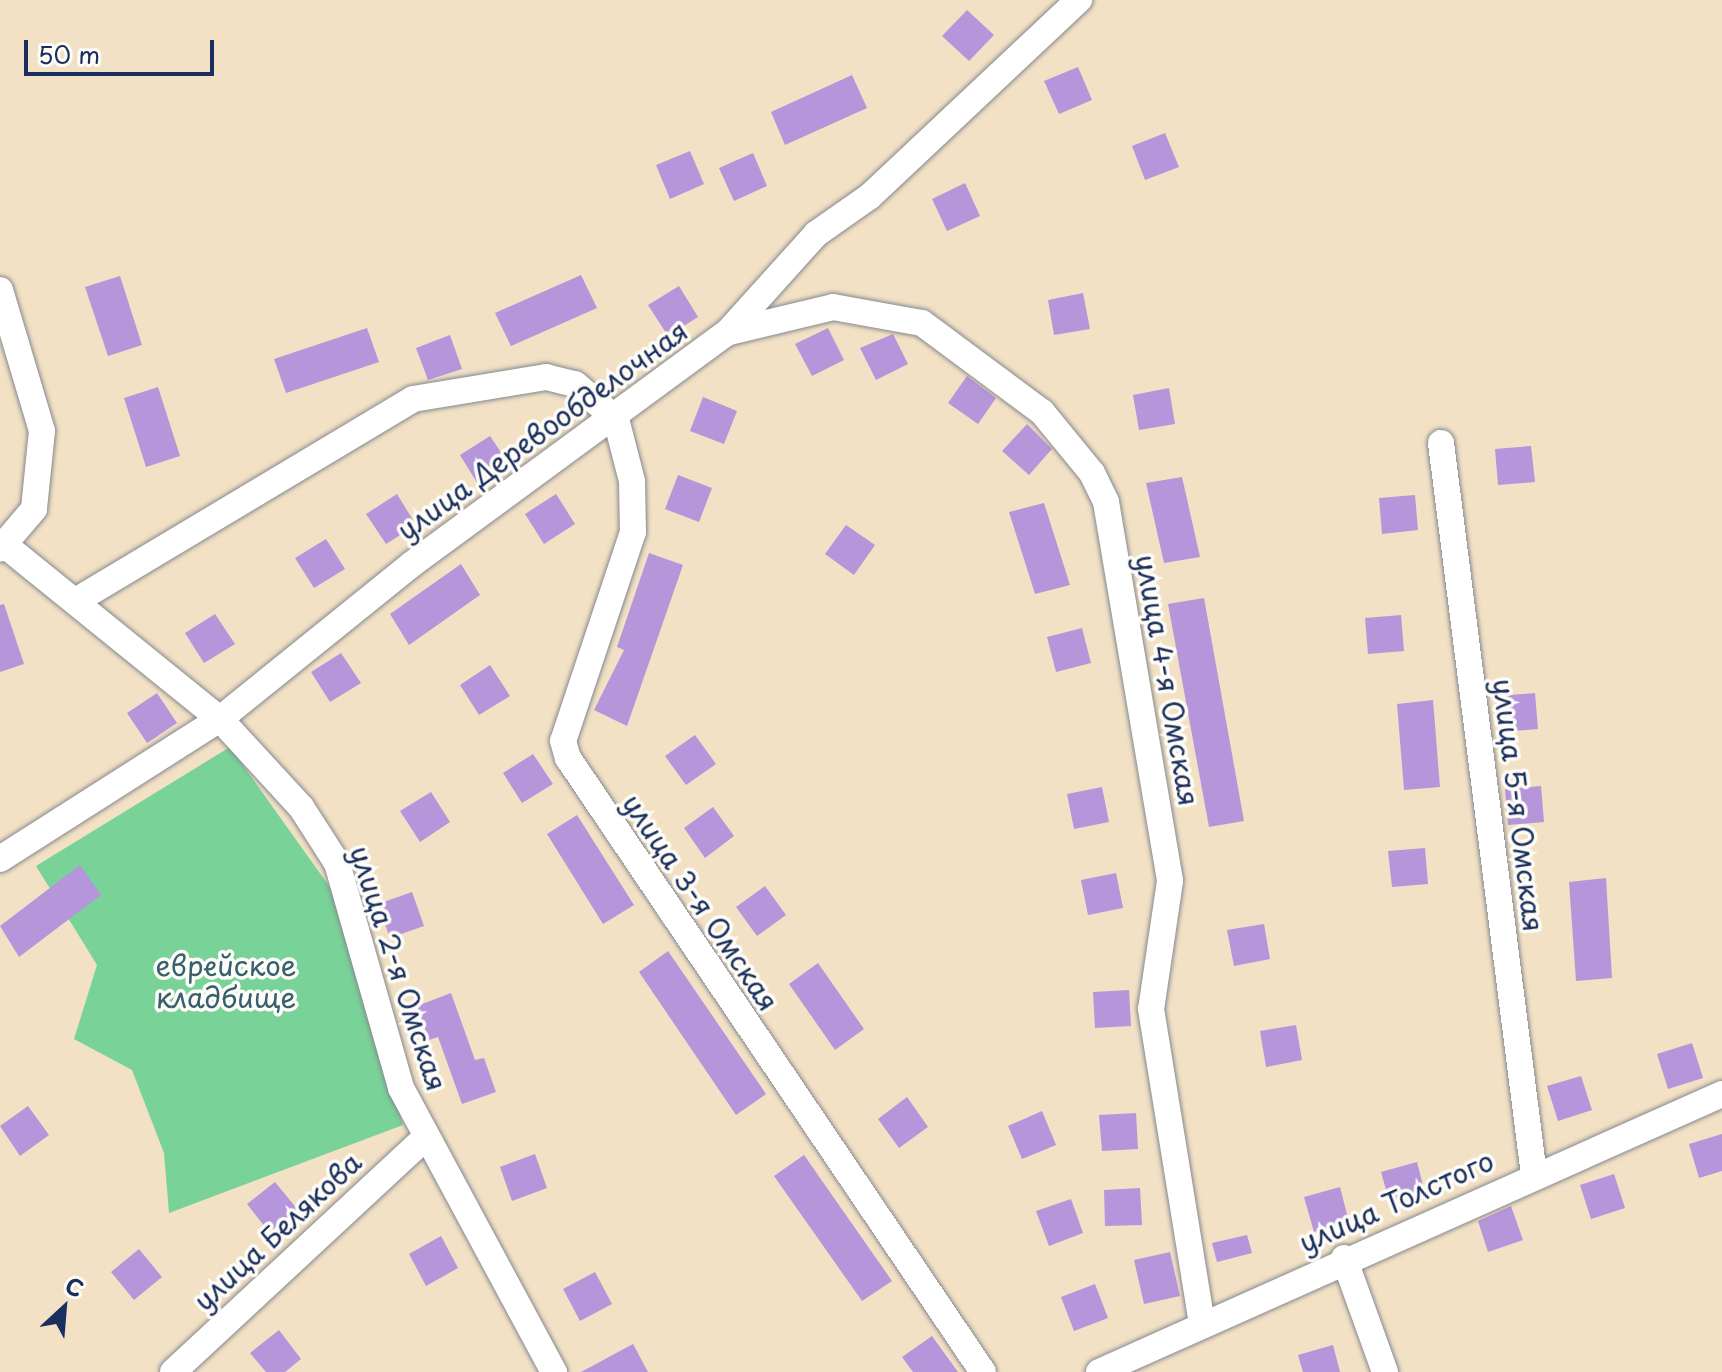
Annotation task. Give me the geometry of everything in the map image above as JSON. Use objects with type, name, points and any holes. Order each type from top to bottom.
[{"type":"street","name":"улица Деревообделочная","points":[[0,859],[220,719],[412,564],[616,419],[727,333],[816,234],[870,196],[1079,0]]},
{"type":"street","points":[[0,290],[42,431],[34,509],[3,547]]},
{"type":"street","name":"улица 4-я Омская","points":[[727,333],[833,307],[922,323],[1042,412],[1092,473],[1106,502],[1170,881],[1151,1009],[1202,1325]]},
{"type":"street","points":[[79,599],[413,399],[546,377],[575,384],[616,419]]},
{"type":"street","name":"улица 3-я Омская","points":[[616,419],[632,481],[633,532],[563,741],[568,758],[983,1372]]},
{"type":"street","name":"улица 5-я Омская","points":[[1441,443],[1534,1175]]},
{"type":"street","name":"улица 2-я Омская","points":[[3,547],[79,599],[220,719],[301,807],[337,863],[401,1088],[554,1372]]},
{"type":"street","name":"улица Толстого","points":[[1099,1372],[1344,1258],[1722,1094]]},
{"type":"street","name":"улица Белякова","points":[[173,1372],[426,1137]]},
{"type":"street","points":[[1344,1258],[1385,1372]]},
{"type":"green space","name":"еврейское кладбище","points":[[230,747],[334,893],[403,1125],[169,1213],[164,1153],[132,1070],[74,1039],[97,965],[36,866]]},
{"type":"building","points":[[967,10],[994,35],[969,61],[942,36]]},
{"type":"building","points":[[1078,67],[1092,100],[1059,114],[1044,81]]},
{"type":"building","points":[[852,75],[867,108],[785,145],[771,112]]},
{"type":"building","points":[[1165,133],[1179,167],[1145,180],[1132,146]]},
{"type":"building","points":[[690,151],[704,184],[670,199],[656,165]]},
{"type":"building","points":[[753,153],[767,186],[734,201],[719,168]]},
{"type":"building","points":[[965,183],[980,216],[947,231],[932,199]]},
{"type":"building","points":[[581,275],[597,308],[511,346],[495,313]]},
{"type":"building","points":[[120,276],[142,345],[108,356],[85,287]]},
{"type":"building","points":[[679,286],[698,317],[668,336],[648,305]]},
{"type":"building","points":[[1083,293],[1090,329],[1054,335],[1048,300]]},
{"type":"building","points":[[367,328],[379,362],[286,393],[274,359]]},
{"type":"building","points":[[828,328],[844,360],[812,376],[795,344]]},
{"type":"building","points":[[893,334],[908,364],[876,380],[860,348]]},
{"type":"building","points":[[450,335],[462,369],[428,380],[416,348]]},
{"type":"building","points":[[967,376],[996,398],[978,424],[948,403]]},
{"type":"building","points":[[158,387],[180,456],[146,467],[124,398]]},
{"type":"building","points":[[1169,388],[1175,424],[1139,430],[1133,395]]},
{"type":"building","points":[[703,397],[737,411],[724,444],[690,431]]},
{"type":"building","points":[[1027,424],[1052,449],[1029,475],[1002,451]]},
{"type":"building","points":[[490,436],[510,466],[479,486],[460,455]]},
{"type":"building","points":[[1531,446],[1535,482],[1498,485],[1495,449]]},
{"type":"building","points":[[678,475],[712,488],[699,522],[665,509]]},
{"type":"building","points":[[1182,477],[1200,557],[1164,563],[1146,483]]},
{"type":"building","points":[[397,494],[416,525],[386,544],[366,514]]},
{"type":"building","points":[[556,494],[575,524],[544,544],[525,514]]},
{"type":"building","points":[[1415,495],[1418,530],[1382,534],[1379,498]]},
{"type":"building","points":[[1044,503],[1070,585],[1035,594],[1009,512]]},
{"type":"building","points":[[846,525],[875,545],[854,575],[825,554]]},
{"type":"building","points":[[326,539],[345,569],[314,588],[295,558]]},
{"type":"building","points":[[649,553],[683,565],[627,726],[594,710],[624,650],[617,647]]},
{"type":"building","points":[[461,564],[480,595],[409,645],[390,614]]},
{"type":"building","points":[[1204,598],[1244,821],[1209,827],[1168,604]]},
{"type":"building","points":[[4,604],[24,664],[0,672],[0,605]]},
{"type":"building","points":[[215,614],[235,644],[204,663],[185,633]]},
{"type":"building","points":[[1401,615],[1404,651],[1368,654],[1365,618]]},
{"type":"building","points":[[1082,628],[1091,663],[1056,672],[1047,637]]},
{"type":"building","points":[[341,653],[361,683],[330,702],[311,672]]},
{"type":"building","points":[[490,665],[510,696],[479,715],[460,685]]},
{"type":"building","points":[[157,693],[177,723],[147,743],[127,713]]},
{"type":"building","points":[[1535,693],[1538,729],[1501,732],[1498,696]]},
{"type":"building","points":[[1433,700],[1440,787],[1404,790],[1397,704]]},
{"type":"building","points":[[695,735],[716,764],[686,785],[665,756]]},
{"type":"building","points":[[533,754],[553,784],[522,803],[503,773]]},
{"type":"building","points":[[1541,786],[1544,822],[1508,825],[1505,789]]},
{"type":"building","points":[[1102,787],[1109,822],[1074,829],[1067,794]]},
{"type":"building","points":[[431,792],[450,822],[420,842],[400,811]]},
{"type":"building","points":[[713,807],[734,836],[705,858],[684,828]]},
{"type":"building","points":[[577,815],[634,905],[603,924],[547,834]]},
{"type":"building","points":[[1425,848],[1428,884],[1392,887],[1388,851]]},
{"type":"building","points":[[80,865],[101,895],[19,957],[0,926]]},
{"type":"building","points":[[1116,873],[1123,908],[1088,915],[1081,880]]},
{"type":"building","points":[[1606,878],[1612,978],[1576,981],[1569,882]]},
{"type":"building","points":[[765,886],[786,915],[757,936],[736,907]]},
{"type":"building","points":[[412,892],[424,926],[390,938],[378,904]]},
{"type":"building","points":[[1264,924],[1270,959],[1234,966],[1227,930]]},
{"type":"building","points":[[668,951],[766,1094],[736,1115],[639,972]]},
{"type":"building","points":[[818,963],[864,1029],[835,1050],[789,984]]},
{"type":"building","points":[[1129,990],[1131,1026],[1095,1028],[1093,992]]},
{"type":"building","points":[[451,993],[475,1060],[484,1058],[496,1092],[462,1104],[438,1037],[429,1040],[417,1006]]},
{"type":"building","points":[[1296,1025],[1302,1060],[1266,1067],[1260,1031]]},
{"type":"building","points":[[1692,1043],[1703,1078],[1668,1089],[1657,1054]]},
{"type":"building","points":[[1581,1076],[1592,1110],[1558,1121],[1547,1086]]},
{"type":"building","points":[[907,1097],[928,1127],[899,1148],[878,1119]]},
{"type":"building","points":[[28,1106],[49,1135],[20,1156],[0,1126]]},
{"type":"building","points":[[1042,1111],[1056,1145],[1022,1159],[1008,1126]]},
{"type":"building","points":[[1136,1113],[1138,1149],[1102,1151],[1099,1115]]},
{"type":"building","points":[[1722,1134],[1722,1171],[1699,1178],[1689,1144]]},
{"type":"building","points":[[535,1154],[547,1188],[512,1201],[500,1167]]},
{"type":"building","points":[[804,1155],[892,1281],[862,1301],[774,1176]]},
{"type":"building","points":[[1417,1162],[1426,1197],[1391,1207],[1381,1172]]},
{"type":"building","points":[[1614,1174],[1625,1208],[1591,1219],[1580,1185]]},
{"type":"building","points":[[275,1182],[298,1210],[269,1232],[247,1204]]},
{"type":"building","points":[[1340,1187],[1349,1222],[1314,1232],[1304,1197]]},
{"type":"building","points":[[1140,1188],[1142,1225],[1105,1226],[1104,1190]]},
{"type":"building","points":[[1071,1199],[1083,1233],[1049,1246],[1036,1211]]},
{"type":"building","points":[[1511,1206],[1523,1240],[1488,1252],[1478,1221]]},
{"type":"building","points":[[1247,1235],[1252,1253],[1217,1262],[1212,1243]]},
{"type":"building","points":[[441,1236],[458,1268],[426,1286],[409,1254]]},
{"type":"building","points":[[139,1249],[162,1277],[134,1300],[111,1272]]},
{"type":"building","points":[[1170,1252],[1180,1296],[1144,1304],[1134,1260]]},
{"type":"building","points":[[595,1272],[612,1304],[580,1321],[563,1289]]},
{"type":"building","points":[[1095,1284],[1108,1318],[1074,1331],[1061,1297]]},
{"type":"building","points":[[279,1330],[301,1359],[285,1372],[266,1372],[250,1353]]},
{"type":"building","points":[[932,1336],[958,1372],[913,1372],[902,1357]]},
{"type":"building","points":[[633,1344],[648,1372],[581,1372]]},
{"type":"building","points":[[1333,1345],[1340,1372],[1303,1372],[1298,1355]]}]
